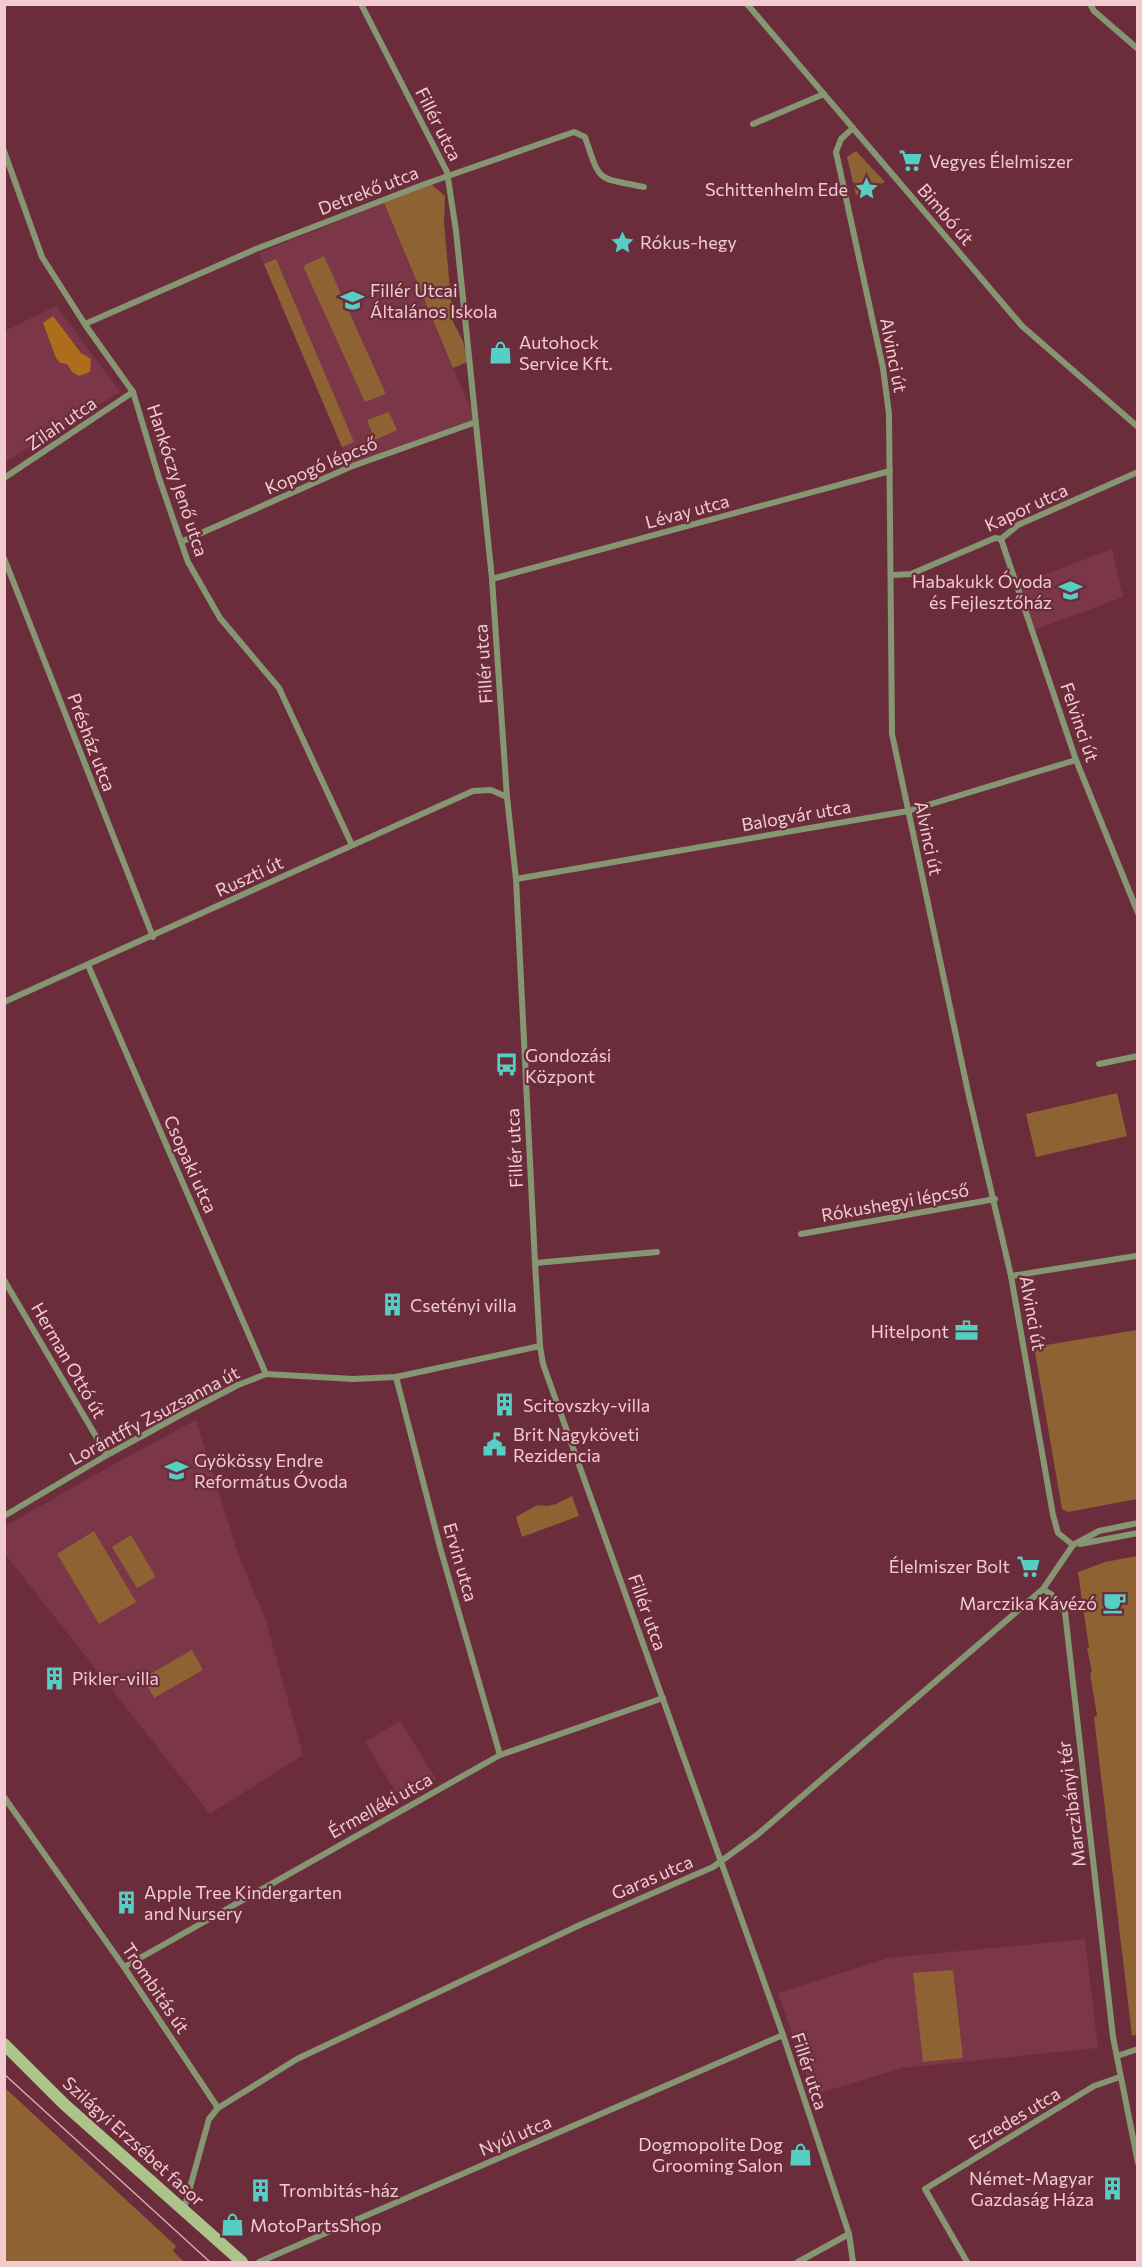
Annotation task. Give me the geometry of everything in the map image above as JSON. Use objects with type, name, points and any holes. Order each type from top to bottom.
[{"type":"main road","name":"Szilágyi Erzsébet fasor","points":[[4,2044],[64,2104],[242,2262]]},
{"type":"street","name":"Fillér utca","points":[[361,4],[449,177],[492,579],[507,797],[516,879],[535,1263],[543,1364],[783,2035],[849,2234],[853,2262]]},
{"type":"street","name":"Bimbó út","points":[[747,4],[1023,326],[1137,427]]},
{"type":"street","points":[[1090,4],[1137,49]]},
{"type":"street","points":[[753,124],[824,94]]},
{"type":"street","name":"Alvinci út","points":[[853,128],[841,139],[836,152],[883,368],[889,414],[892,734],[968,1092],[995,1199],[1011,1276],[1053,1515],[1058,1533],[1073,1545]]},
{"type":"street","name":"Detrekő utca","points":[[85,324],[256,249],[425,184],[574,132],[585,137],[597,172],[603,178],[644,187]]},
{"type":"street","name":"Hankóczy Jenő utca","points":[[4,151],[42,257],[133,392],[188,562],[220,618],[279,688],[352,845]]},
{"type":"street","name":"Zilah utca","points":[[4,478],[133,392]]},
{"type":"street","name":"Kopogó lépcső","points":[[181,542],[350,468],[476,422]]},
{"type":"street","name":"Lévay utca","points":[[492,579],[890,471]]},
{"type":"street","name":"Kapor utca","points":[[892,575],[911,574],[995,538],[1001,539],[1018,525],[1137,472]]},
{"type":"street","name":"Felvinci út","points":[[1001,539],[1076,760],[1137,914]]},
{"type":"street","name":"Présház utca","points":[[4,558],[153,936]]},
{"type":"street","name":"Balogvár utca","points":[[516,879],[908,811],[1076,760]]},
{"type":"street","name":"Ruszti út","points":[[4,1002],[473,791],[491,790],[507,797]]},
{"type":"street","name":"Csopaki utca","points":[[88,965],[266,1374]]},
{"type":"street","points":[[1099,1064],[1137,1056]]},
{"type":"street","name":"Rókushegyi lépcső","points":[[801,1234],[995,1199]]},
{"type":"street","points":[[535,1263],[657,1252]]},
{"type":"street","points":[[1011,1276],[1136,1256]]},
{"type":"street","name":"Herman Ottó út","points":[[4,1280],[106,1455]]},
{"type":"street","name":"Lorántffy Zsuzsanna út","points":[[4,1515],[106,1455],[238,1385],[266,1374],[353,1379],[396,1377],[540,1346]]},
{"type":"street","name":"Ervin utca","points":[[396,1377],[441,1551],[500,1755]]},
{"type":"street","points":[[1043,1589],[1073,1545],[1099,1531],[1137,1523]]},
{"type":"street","points":[[1073,1545],[1137,1533]]},
{"type":"street","name":"Garas utca","points":[[218,2108],[297,2059],[582,1924],[713,1867],[766,1827],[1043,1589]]},
{"type":"street","name":"Marczibányi tér","points":[[1043,1589],[1052,1595],[1065,1612],[1105,1968],[1120,2077],[1137,2163]]},
{"type":"street","name":"Érmelléki utca","points":[[124,1967],[500,1755],[663,1698]]},
{"type":"street","name":"Trombitás út","points":[[4,1797],[124,1967],[218,2108]]},
{"type":"street","name":"Nyúl utca","points":[[260,2262],[783,2035]]},
{"type":"street","points":[[1117,2056],[1137,2049]]},
{"type":"street","name":"Ezredes utca","points":[[967,2262],[925,2189],[1094,2086],[1120,2077]]},
{"type":"street","points":[[184,2209],[209,2119],[218,2108]]},
{"type":"street","points":[[798,2262],[849,2234]]},
{"type":"shaded area","points":[[856,151],[885,182],[856,195],[847,157]]},
{"type":"shaded area","points":[[431,184],[445,196],[444,223],[453,322],[463,341],[468,362],[453,368],[384,203]]},
{"type":"shaded area","name":"Fillér Utcai Általános Iskola","points":[[384,203],[476,422],[350,467],[259,253]]},
{"type":"shaded area","points":[[324,256],[386,394],[365,402],[303,266]]},
{"type":"shaded area","points":[[276,259],[354,442],[342,447],[264,264]]},
{"type":"shaded area","points":[[56,306],[120,392],[5,462],[5,331]]},
{"type":"shaded area","points":[[53,316],[81,353],[91,359],[90,372],[79,376],[72,372],[67,364],[60,363],[56,358],[43,323]]},
{"type":"shaded area","points":[[389,412],[397,430],[375,440],[367,420]]},
{"type":"shaded area","name":"Habakukk Óvoda és Fejlesztőház","points":[[1112,549],[1123,597],[1032,631],[1017,585]]},
{"type":"shaded area","points":[[1117,1093],[1127,1136],[1036,1157],[1026,1114]]},
{"type":"shaded area","points":[[1137,1330],[1137,1499],[1068,1512],[1062,1509],[1034,1347]]},
{"type":"shaded area","points":[[196,1420],[238,1553],[266,1621],[303,1755],[210,1814],[5,1554],[4,1527]]},
{"type":"shaded area","points":[[572,1496],[579,1516],[522,1537],[516,1517],[537,1505],[556,1504]]},
{"type":"shaded area","points":[[94,1531],[136,1602],[99,1624],[57,1554]]},
{"type":"shaded area","points":[[131,1535],[156,1577],[137,1588],[112,1547]]},
{"type":"shaded area","points":[[1137,1556],[1138,2034],[1132,2036],[1094,1717],[1097,1716],[1090,1673],[1092,1672],[1078,1572],[1105,1562]]},
{"type":"shaded area","points":[[192,1650],[203,1670],[154,1698],[143,1678]]},
{"type":"shaded area","points":[[400,1721],[436,1779],[401,1800],[365,1742]]},
{"type":"shaded area","points":[[1085,1939],[1098,2048],[902,2068],[813,2095],[778,1993],[888,1958]]},
{"type":"shaded area","points":[[953,1970],[963,2058],[923,2062],[913,1973]]},
{"type":"shaded area","points":[[4,2087],[176,2246],[173,2251],[184,2262],[5,2262]]},
{"type":"tram line","points":[[4,2074],[210,2262]]},
{"type":"place","name":"Vegyes Élelmiszer","points":[[911,161]]},
{"type":"place","name":"Schittenhelm Ede","points":[[866,189]]},
{"type":"place","name":"Rókus-hegy","points":[[622,242]]},
{"type":"place","name":"Fillér Utcai Általános Iskola","points":[[352,300]]},
{"type":"place","name":"Autohock Service Kft.","points":[[501,352]]},
{"type":"place","name":"Habakukk Óvoda és Fejlesztőház","points":[[1070,591]]},
{"type":"place","name":"Gondozási Központ","points":[[507,1065]]},
{"type":"place","name":"Csetényi villa","points":[[392,1305]]},
{"type":"place","name":"Hitelpont","points":[[967,1331]]},
{"type":"place","name":"Scitovszky-villa","points":[[505,1405]]},
{"type":"place","name":"Brit Nagyköveti Rezidencia","points":[[495,1444]]},
{"type":"place","name":"Gyökössy Endre Református Óvoda","points":[[176,1470]]},
{"type":"place","name":"Élelmiszer Bolt","points":[[1028,1566]]},
{"type":"place","name":"Marczika Kávézó","points":[[1115,1603]]},
{"type":"place","name":"Pikler-villa","points":[[54,1678]]},
{"type":"place","name":"Apple Tree Kindergarten and Nursery","points":[[126,1902]]},
{"type":"place","name":"Dogmopolite Dog Grooming Salon","points":[[801,2154]]},
{"type":"place","name":"Német-Magyar Gazdaság Háza","points":[[1112,2188]]},
{"type":"place","name":"Trombitás-ház","points":[[261,2190]]},
{"type":"place","name":"MotoPartsShop","points":[[232,2225]]}]
